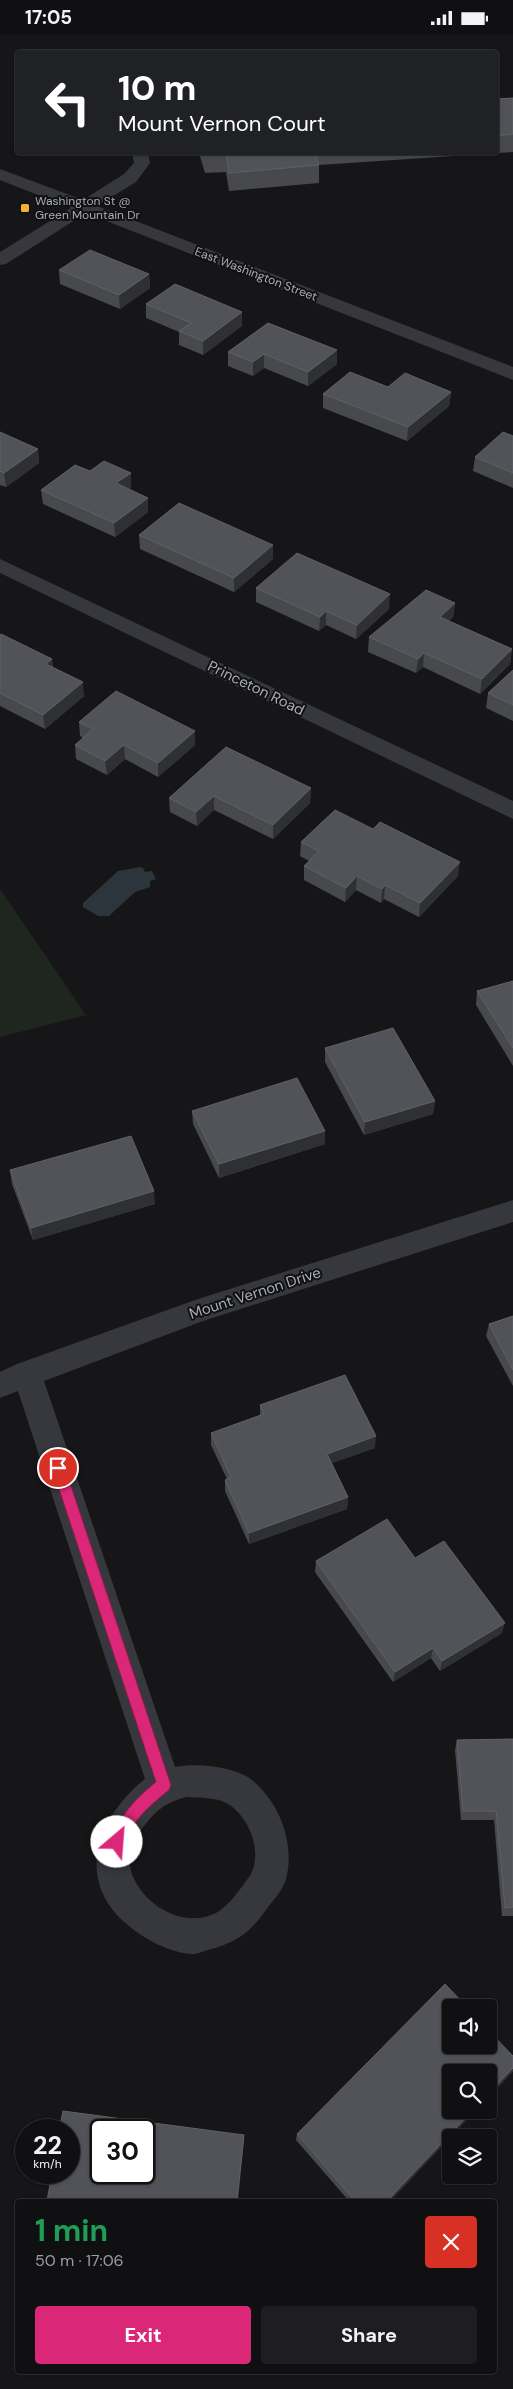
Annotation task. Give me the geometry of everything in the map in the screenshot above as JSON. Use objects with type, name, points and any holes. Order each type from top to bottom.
[{"type":"street","points":[[0,260],[130,178],[142,163],[140,155]]},
{"type":"street","name":"East Washington Street","points":[[0,175],[513,373]]},
{"type":"street","name":"Princeton Road","points":[[0,565],[513,811]]},
{"type":"street","name":"Mount Vernon Drive","points":[[13,1379],[198,1311],[513,1211]]},
{"type":"street","points":[[13,1379],[164,1785]]},
{"type":"street","points":[[187,1781],[214,1783],[239,1791],[262,1816],[273,1848],[270,1876],[247,1908],[225,1928],[191,1937],[156,1926],[130,1905],[116,1881],[112,1855],[122,1828],[139,1805],[164,1785],[187,1781]]},
{"type":"shaded area","points":[[140,867],[145,872],[152,871],[156,879],[150,881],[150,887],[135,892],[109,916],[98,916],[83,907],[83,903],[118,871]]},
{"type":"shaded area","points":[[0,889],[86,1015],[0,1037]]},
{"type":"building","points":[[513,98],[513,134],[499,136],[499,99]]},
{"type":"building","points":[[226,155],[316,155],[319,165],[229,173]]},
{"type":"building","points":[[90,250],[149,274],[119,295],[59,270]]},
{"type":"building","points":[[175,284],[242,312],[203,341],[179,331],[191,323],[146,304]]},
{"type":"building","points":[[268,323],[337,350],[308,372],[264,354],[253,362],[228,352]]},
{"type":"building","points":[[350,372],[388,387],[405,373],[451,392],[408,427],[323,394]]},
{"type":"building","points":[[0,432],[38,449],[4,473],[0,471]]},
{"type":"building","points":[[503,432],[513,436],[513,473],[475,457]]},
{"type":"building","points":[[104,461],[131,473],[116,483],[148,498],[114,523],[41,490],[75,465],[90,471]]},
{"type":"building","points":[[179,503],[273,545],[234,578],[139,535]]},
{"type":"building","points":[[297,553],[390,594],[357,625],[326,611],[320,617],[256,588]]},
{"type":"building","points":[[426,590],[455,603],[440,617],[512,649],[482,679],[424,653],[418,659],[369,637]]},
{"type":"building","points":[[1,634],[52,659],[46,664],[83,682],[43,715],[0,693]]},
{"type":"building","points":[[513,670],[513,705],[488,693]]},
{"type":"building","points":[[116,691],[195,731],[158,763],[124,745],[105,761],[75,745],[93,729],[79,722]]},
{"type":"building","points":[[226,747],[311,788],[273,825],[214,796],[196,812],[169,798]]},
{"type":"building","points":[[335,810],[373,829],[380,822],[460,862],[420,903],[385,885],[382,889],[357,876],[346,888],[304,866],[319,851],[301,842]]},
{"type":"building","points":[[513,981],[513,1048],[477,991]]},
{"type":"building","points":[[393,1028],[435,1101],[365,1122],[325,1048]]},
{"type":"building","points":[[297,1078],[325,1131],[219,1164],[192,1111]]},
{"type":"building","points":[[131,1136],[154,1191],[31,1228],[10,1170]]},
{"type":"building","points":[[513,1316],[513,1370],[489,1324]]},
{"type":"building","points":[[345,1375],[376,1436],[327,1454],[348,1497],[249,1533],[225,1480],[231,1477],[211,1433],[264,1414],[260,1405]]},
{"type":"building","points":[[387,1519],[415,1558],[444,1541],[505,1623],[442,1661],[433,1648],[395,1672],[316,1561]]},
{"type":"building","points":[[513,1739],[513,1907],[505,1908],[496,1811],[463,1811],[457,1740]]},
{"type":"building","points":[[445,1984],[459,1999],[442,1999],[442,2054],[497,2054],[497,2039],[513,2056],[513,2068],[497,2085],[497,2064],[442,2064],[442,2119],[464,2119],[455,2129],[442,2129],[442,2143],[389,2199],[353,2199],[297,2134]]},
{"type":"building","points":[[63,2111],[123,2119],[90,2119],[90,2184],[155,2184],[155,2123],[244,2135],[237,2199],[47,2199],[50,2184],[80,2184],[80,2119],[61,2119]]},
{"type":"place","name":"Washington St @ Green Mountain Dr","points":[[25,208]]},
{"type":"route","points":[[58,1468],[164,1785],[139,1805],[122,1828],[117,1842]]}]
